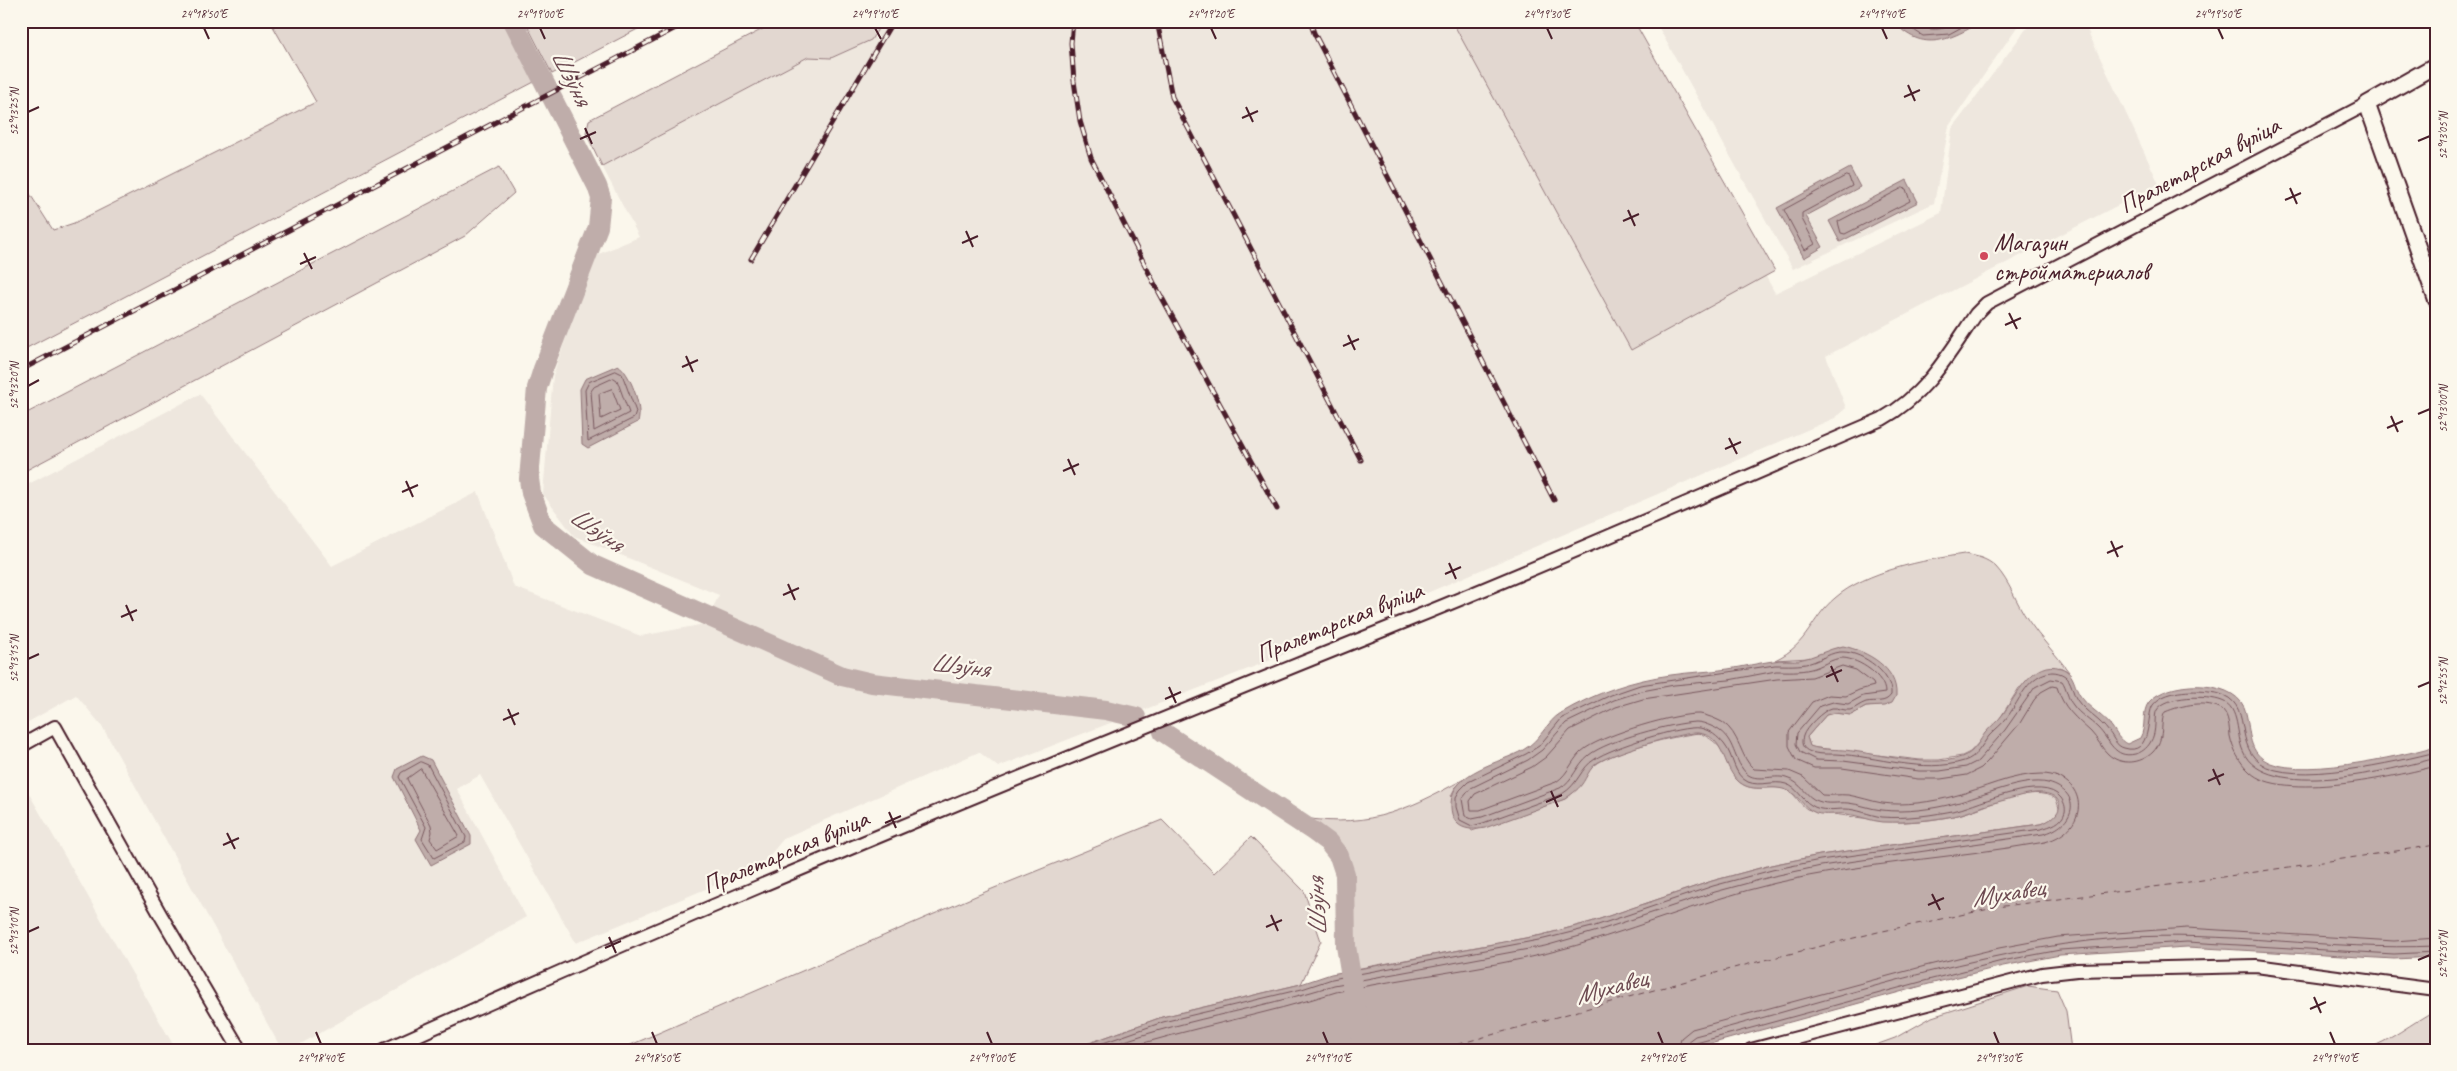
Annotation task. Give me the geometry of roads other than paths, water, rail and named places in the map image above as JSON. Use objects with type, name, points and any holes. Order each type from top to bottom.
[{"type":"main road","name":"Пралетарская вуліца","points":[[2367,104],[2436,65]]},
{"type":"main road","points":[[2367,104],[2436,299]]},
{"type":"street","name":"Пралетарская вуліца","points":[[384,1050],[573,965],[1257,680],[1418,616],[1882,419],[1904,407],[1919,393],[1976,314],[1988,303],[2367,104]]},
{"type":"street","points":[[21,746],[55,728],[160,914],[240,1050]]},
{"type":"street","points":[[1751,1050],[2042,974],[2077,970],[2256,966],[2436,990]]},
{"type":"water","points":[[1893,21],[1983,21],[1948,38],[1926,41],[1904,32]]},
{"type":"water","points":[[1850,168],[1860,187],[1806,216],[1823,247],[1804,258],[1777,208]]},
{"type":"water","points":[[1907,180],[1918,202],[1840,242],[1829,221]]},
{"type":"water","points":[[618,365],[623,369],[631,382],[639,408],[638,422],[588,448],[582,444],[580,389],[585,379]]},
{"type":"water","name":"Мухавец","points":[[1843,646],[1862,652],[1879,662],[1892,677],[1896,696],[1892,703],[1884,706],[1866,707],[1851,715],[1834,713],[1826,715],[1807,737],[1810,746],[1924,761],[1955,759],[1973,750],[1985,733],[2003,714],[2019,689],[2033,674],[2051,666],[2061,668],[2069,673],[2082,698],[2109,723],[2120,739],[2127,744],[2140,738],[2147,706],[2157,695],[2169,690],[2198,686],[2213,687],[2226,691],[2237,698],[2244,707],[2254,748],[2263,759],[2277,765],[2297,768],[2348,764],[2436,746],[2436,957],[2394,959],[2187,947],[2060,955],[2003,966],[1929,984],[1688,1050],[1070,1050],[1162,1017],[1301,984],[1331,974],[1542,935],[1591,922],[1712,881],[1771,865],[1820,855],[2040,824],[2048,821],[2058,812],[2059,802],[2056,798],[2042,793],[2032,793],[1958,815],[1921,821],[1883,822],[1851,815],[1816,813],[1807,808],[1793,793],[1783,789],[1753,788],[1742,784],[1732,774],[1722,752],[1713,739],[1698,733],[1662,739],[1605,759],[1594,765],[1576,791],[1565,799],[1485,828],[1465,828],[1460,826],[1453,817],[1451,803],[1453,792],[1460,783],[1479,769],[1523,750],[1561,713],[1587,699],[1614,688],[1656,677],[1728,669],[1776,660],[1799,660]]},
{"type":"water","points":[[422,756],[431,760],[471,836],[471,844],[431,865],[416,839],[421,830],[394,777],[397,769]]},
{"type":"waterway","name":"Шэўня","points":[[513,21],[597,186],[601,198],[598,227],[537,388],[529,479],[531,493],[543,525],[593,565],[842,676],[872,683],[1106,710],[1136,717]]},
{"type":"waterway","name":"Шэўня","points":[[1163,732],[1313,831],[1328,842],[1339,856],[1345,874],[1346,946],[1363,1050]]},
{"type":"railway","points":[[21,370],[689,21]]},
{"type":"railway","points":[[751,259],[893,21]]},
{"type":"railway","points":[[1073,21],[1071,43],[1074,81],[1080,121],[1091,158],[1154,283],[1277,509]]},
{"type":"railway","points":[[1157,21],[1172,97],[1361,460]]},
{"type":"railway","points":[[1310,21],[1314,33],[1554,500]]},
{"type":"place","name":"Магазин стройматериалов","points":[[1984,256]]}]
